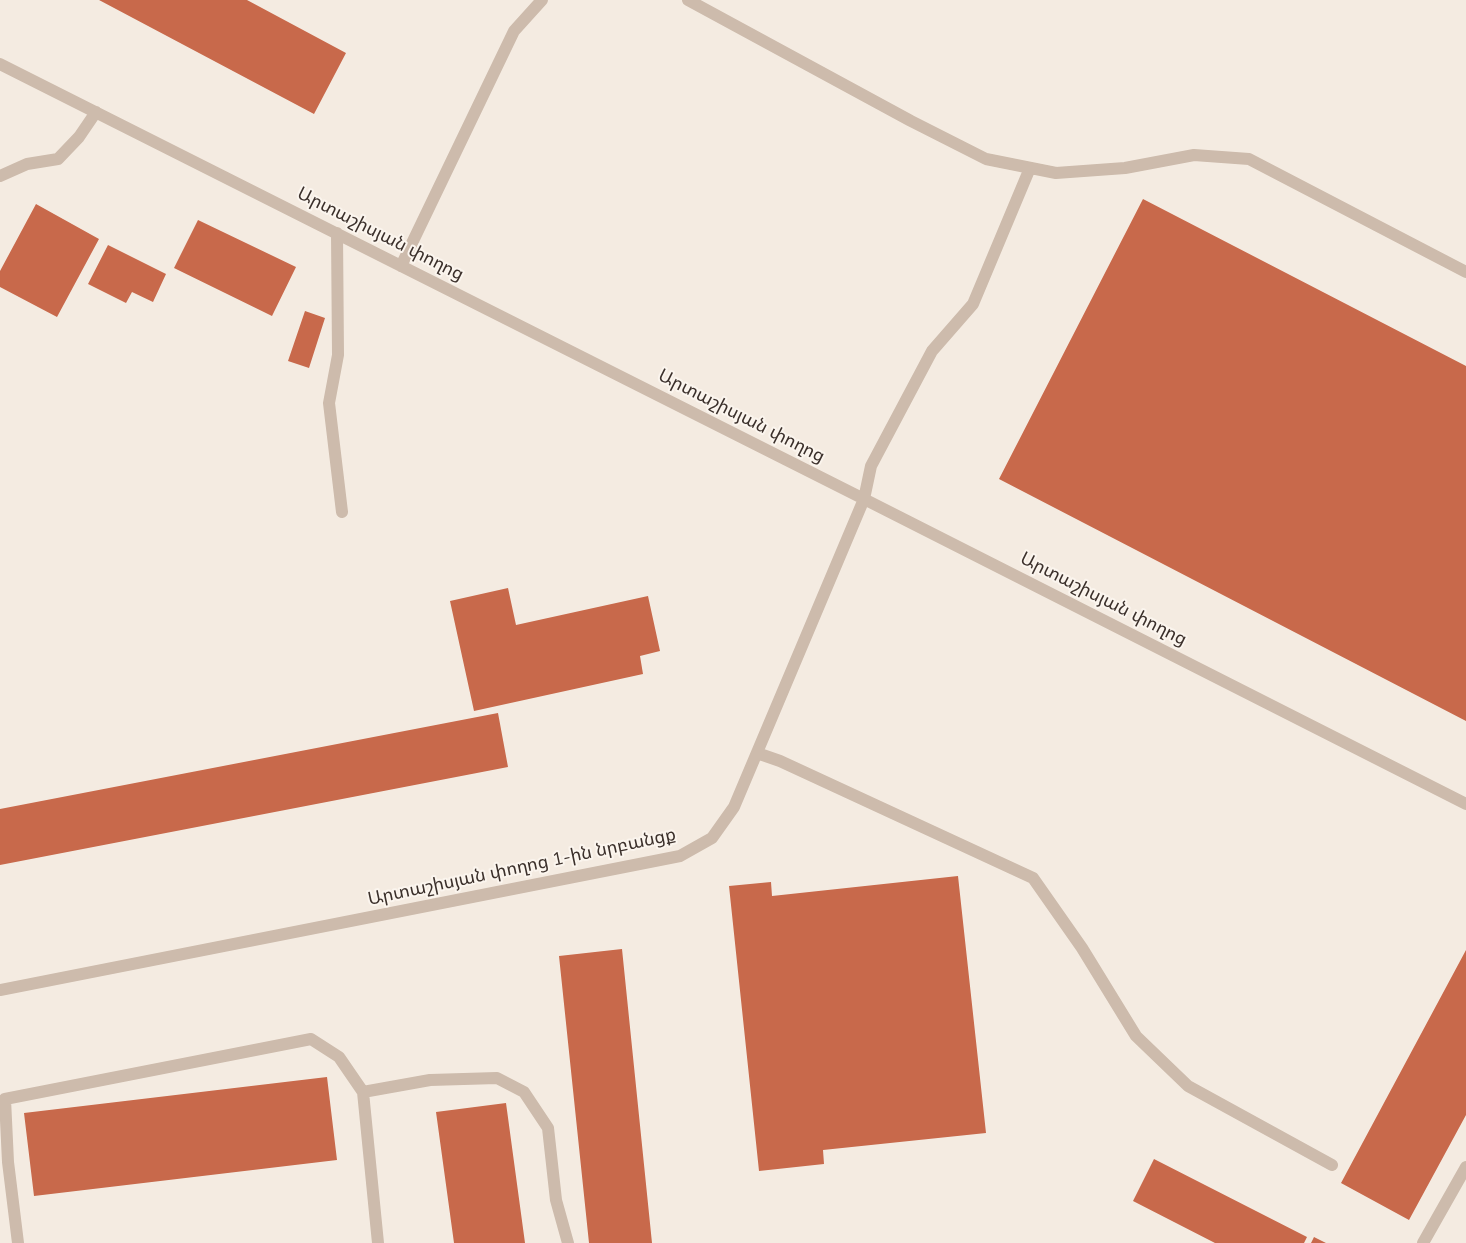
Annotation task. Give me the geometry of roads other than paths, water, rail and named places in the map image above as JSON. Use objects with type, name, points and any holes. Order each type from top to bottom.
[{"type":"street","points":[[401,266],[514,31],[542,0]]},
{"type":"street","points":[[688,0],[911,121],[986,159],[1056,173],[1125,168],[1194,154],[1249,159],[1466,272]]},
{"type":"street","name":"Արտաշիսյան փողոց","points":[[0,64],[1466,804]]},
{"type":"street","points":[[0,176],[27,164],[58,159],[79,137],[96,112]]},
{"type":"street","name":"Արտաշիսյան փողոց 1-ին նրբանցք","points":[[0,990],[680,856],[712,838],[734,807],[757,753],[864,499],[870,466],[932,351],[973,304],[1030,168]]},
{"type":"street","points":[[337,233],[338,354],[329,403],[342,512]]},
{"type":"street","points":[[757,753],[780,761],[1033,878],[1082,948],[1136,1036],[1188,1086],[1332,1165]]},
{"type":"street","points":[[18,1243],[8,1162],[5,1099],[311,1039],[338,1057],[363,1092],[378,1243]]},
{"type":"street","points":[[363,1092],[430,1080],[498,1078],[524,1092],[548,1128],[556,1200],[568,1243]]},
{"type":"street","points":[[1423,1243],[1466,1167]]}]
